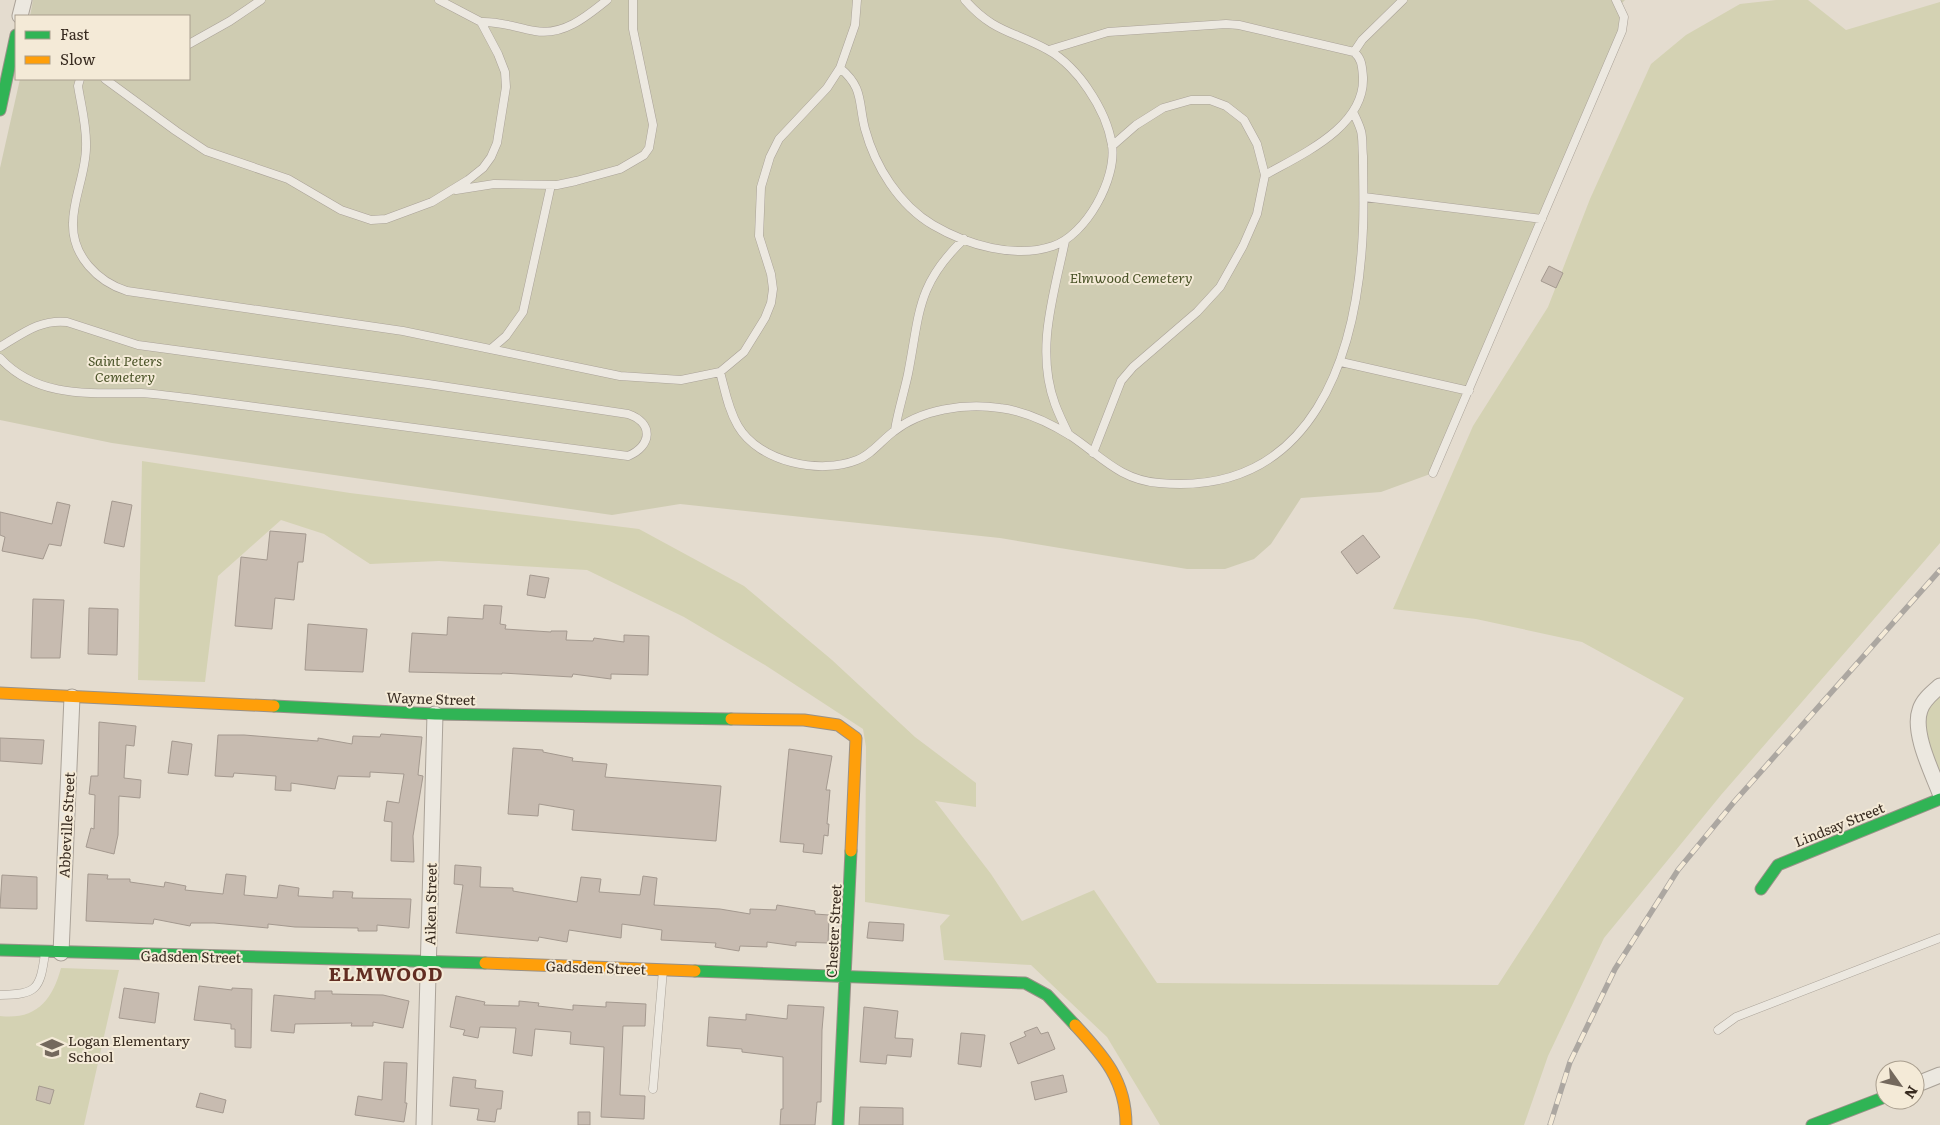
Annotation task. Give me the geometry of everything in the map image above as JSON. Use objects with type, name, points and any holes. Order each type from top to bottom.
[{"type":"street","points":[[20,15],[24,0]]},
{"type":"street","points":[[0,110],[15,46]]},
{"type":"street","points":[[1940,686],[1927,698],[1920,709],[1917,724],[1940,793]]},
{"type":"street","name":"Wayne Street","points":[[0,693],[435,714],[804,720],[838,725],[856,738]]},
{"type":"street","name":"Abbeville Street","points":[[61,953],[72,697]]},
{"type":"street","name":"Aiken Street","points":[[424,1125],[435,714]]},
{"type":"street","name":"Chester Street","points":[[838,1125],[856,738]]},
{"type":"street","name":"Lindsay Street","points":[[1761,889],[1778,865],[1940,799]]},
{"type":"street","name":"Gadsden Street","points":[[0,950],[45,953],[428,961],[1025,983],[1047,995],[1088,1040],[1117,1077],[1126,1110],[1126,1125]]},
{"type":"street","points":[[1925,1081],[1940,1075]]},
{"type":"street","points":[[1812,1125],[1875,1101]]},
{"type":"lane","points":[[190,43],[230,21],[261,0]]},
{"type":"lane","points":[[106,80],[206,151],[288,179],[340,210],[371,220],[386,219],[432,202],[451,192],[483,168],[491,157],[497,143],[504,107],[505,72],[490,35],[481,22],[440,0]]},
{"type":"lane","points":[[481,22],[492,22],[535,31],[559,30],[577,22],[606,0]]},
{"type":"lane","points":[[451,192],[494,184],[552,185],[597,177],[620,169],[637,160],[649,148],[653,125],[633,29],[633,0]]},
{"type":"lane","points":[[80,80],[78,86],[86,147],[73,224],[76,242],[85,261],[96,276],[110,286],[146,294],[402,331],[620,376],[654,380],[681,380],[720,372],[744,352],[765,318],[771,303],[773,289],[771,274],[759,236],[761,187],[770,157],[779,139],[827,88],[840,68],[855,25],[858,0]]},
{"type":"lane","points":[[965,0],[984,19],[1002,30],[1049,50],[1078,76],[1089,90],[1107,125],[1112,146],[1111,162],[1098,204],[1065,241],[1047,322],[1046,349],[1054,402],[1069,435]]},
{"type":"lane","points":[[1354,52],[1362,40],[1402,0]]},
{"type":"lane","points":[[1433,472],[1622,31],[1624,17],[1620,2]]},
{"type":"lane","points":[[1049,50],[1108,32],[1226,24],[1238,25],[1354,52],[1360,57],[1363,83],[1360,101],[1353,112],[1316,146],[1265,175]]},
{"type":"lane","points":[[840,68],[852,78],[859,92],[869,143],[877,162],[896,192],[932,225],[964,239],[990,247],[1018,251],[1034,250],[1065,241]]},
{"type":"lane","points":[[1093,453],[1121,381],[1132,368],[1197,312],[1220,287],[1250,230],[1256,214],[1265,175],[1257,144],[1244,120],[1226,106],[1210,100],[1191,100],[1163,108],[1136,125],[1112,146]]},
{"type":"lane","points":[[720,372],[729,407],[738,427],[764,450],[780,459],[816,466],[839,465],[859,460],[895,430],[919,416],[946,409],[982,407],[1001,408],[1050,424],[1069,435],[1124,475],[1142,481],[1185,484],[1229,478],[1254,468],[1290,442],[1322,400],[1340,362],[1358,297],[1364,197],[1362,133],[1353,112]]},
{"type":"lane","points":[[491,349],[506,336],[523,312],[552,185]]},
{"type":"lane","points":[[1364,197],[1542,219]]},
{"type":"lane","points":[[895,430],[908,374],[915,326],[929,282],[944,259],[964,239]]},
{"type":"lane","points":[[0,347],[31,327],[56,320],[147,347],[621,412],[640,418],[645,425],[645,443],[636,453],[628,456],[195,399],[145,394],[77,393],[42,387],[9,369],[0,358]]},
{"type":"lane","points":[[1340,362],[1469,391]]},
{"type":"lane","points":[[1718,1030],[1736,1017],[1940,938]]},
{"type":"lane","points":[[0,995],[27,994],[35,988],[42,975],[45,953]]},
{"type":"lane","points":[[653,1089],[663,970]]},
{"type":"shaded area","points":[[1776,0],[1808,0],[1846,30],[1940,2],[1940,543],[1721,795],[1604,938],[1548,1056],[1524,1125],[1160,1125],[1107,1037],[1031,965],[944,960],[940,926],[950,915],[865,902],[866,747],[863,729],[765,665],[684,617],[587,570],[439,561],[370,564],[324,534],[281,520],[218,576],[205,682],[138,680],[142,461],[350,493],[639,529],[744,586],[832,660],[915,737],[976,783],[976,807],[935,801],[991,874],[1022,921],[1094,890],[1157,983],[1498,985],[1684,698],[1582,642],[1476,619],[1393,609],[1473,426],[1548,307],[1590,199],[1651,64],[1686,35],[1740,4]]},
{"type":"shaded area","points":[[1940,686],[1940,793],[1920,709]]},
{"type":"shaded area","name":"Logan Elementary School","points":[[61,968],[119,970],[84,1125],[0,1125],[0,1016],[23,1015],[41,1006],[53,990]]},
{"type":"green space","name":"Elmwood Cemetery","points":[[33,0],[1625,0],[1620,5],[1624,17],[1433,473],[1381,492],[1301,498],[1271,544],[1254,559],[1225,569],[1187,569],[1000,538],[680,504],[612,515],[112,443],[0,420],[0,168],[20,80],[190,80],[190,15],[30,15]]},
{"type":"building","points":[[1549,266],[1563,273],[1556,288],[1541,281]]},
{"type":"building","points":[[112,501],[132,505],[124,547],[104,543]]},
{"type":"building","points":[[57,502],[70,505],[61,546],[49,544],[43,559],[2,551],[5,537],[0,535],[0,512],[52,524]]},
{"type":"building","points":[[270,531],[306,534],[303,562],[298,562],[294,600],[275,598],[272,629],[235,626],[241,557],[267,560]]},
{"type":"building","points":[[1363,535],[1380,557],[1357,574],[1341,552]]},
{"type":"building","points":[[530,575],[549,578],[545,598],[527,595]]},
{"type":"building","points":[[33,599],[64,600],[60,658],[31,658]]},
{"type":"building","points":[[484,605],[502,606],[500,624],[506,625],[505,629],[551,632],[567,631],[566,640],[593,641],[594,638],[624,642],[624,635],[649,636],[648,675],[611,674],[611,679],[573,674],[572,677],[502,673],[409,672],[412,633],[447,635],[448,617],[483,619]]},
{"type":"building","points":[[89,608],[118,609],[117,655],[88,654]]},
{"type":"building","points":[[308,624],[367,629],[363,672],[305,670]]},
{"type":"building","points":[[99,722],[136,726],[134,746],[126,745],[124,778],[141,780],[140,798],[119,796],[118,835],[114,854],[86,847],[91,828],[94,829],[95,795],[89,794],[91,776],[98,776]]},
{"type":"building","points":[[381,734],[422,737],[418,775],[423,776],[413,836],[414,862],[391,861],[392,822],[384,821],[387,801],[399,803],[404,774],[370,772],[370,777],[338,776],[335,789],[291,783],[291,791],[275,790],[276,776],[234,773],[233,777],[215,776],[218,735],[244,735],[318,741],[318,738],[352,744],[353,736],[380,737]]},
{"type":"building","points":[[0,738],[44,740],[42,764],[0,761]]},
{"type":"building","points":[[172,741],[192,744],[188,775],[168,773]]},
{"type":"building","points":[[513,748],[543,750],[543,752],[573,758],[572,761],[607,764],[605,777],[721,786],[716,841],[572,830],[574,810],[539,804],[538,816],[508,814]]},
{"type":"building","points":[[789,749],[832,756],[826,790],[830,790],[827,824],[829,824],[828,836],[824,835],[822,854],[803,852],[804,844],[780,842]]},
{"type":"building","points":[[455,865],[481,867],[480,887],[513,888],[513,891],[577,902],[581,877],[601,879],[599,892],[640,895],[643,876],[657,878],[654,905],[720,909],[750,914],[750,909],[776,910],[777,905],[815,911],[815,914],[829,915],[828,943],[796,942],[796,946],[767,942],[767,947],[740,946],[739,951],[715,947],[716,943],[661,940],[662,930],[622,924],[621,938],[569,930],[567,942],[539,937],[538,941],[456,933],[463,885],[454,884]]},
{"type":"building","points":[[88,874],[108,875],[107,879],[130,879],[130,882],[164,887],[165,882],[186,886],[185,890],[223,894],[226,874],[246,876],[244,895],[277,898],[279,885],[299,888],[298,896],[333,898],[333,891],[353,892],[352,898],[411,899],[409,928],[377,925],[377,931],[358,931],[358,928],[295,927],[268,924],[268,928],[214,923],[191,923],[190,926],[154,919],[153,924],[86,921]]},
{"type":"building","points":[[2,875],[37,877],[37,909],[0,908]]},
{"type":"building","points":[[869,922],[904,924],[903,941],[867,938]]},
{"type":"building","points":[[199,986],[232,990],[232,988],[252,989],[251,1048],[235,1047],[235,1029],[231,1029],[231,1024],[194,1020]]},
{"type":"building","points":[[124,988],[159,993],[155,1023],[119,1018]]},
{"type":"building","points":[[315,991],[332,991],[332,994],[383,995],[409,1001],[403,1028],[373,1022],[373,1026],[351,1026],[352,1023],[295,1024],[294,1033],[271,1031],[274,995],[315,999]]},
{"type":"building","points":[[456,996],[485,1002],[484,1005],[519,1006],[519,1001],[539,1003],[538,1006],[573,1010],[573,1005],[606,1007],[606,1002],[646,1004],[645,1026],[623,1026],[620,1095],[645,1096],[644,1119],[601,1117],[604,1047],[570,1044],[571,1032],[535,1029],[532,1056],[513,1053],[516,1028],[480,1027],[478,1038],[463,1035],[465,1030],[450,1027]]},
{"type":"building","points":[[788,1005],[824,1007],[821,1102],[817,1102],[815,1125],[780,1125],[781,1109],[783,1109],[783,1057],[742,1052],[742,1049],[707,1046],[709,1017],[746,1020],[746,1014],[787,1019]]},
{"type":"building","points":[[864,1007],[898,1011],[895,1038],[913,1039],[911,1057],[887,1055],[886,1064],[860,1062]]},
{"type":"building","points":[[1037,1027],[1041,1034],[1048,1032],[1055,1049],[1018,1064],[1010,1043],[1026,1036],[1024,1032]]},
{"type":"building","points":[[961,1033],[985,1035],[981,1067],[958,1064]]},
{"type":"building","points":[[384,1062],[407,1063],[405,1103],[407,1103],[404,1122],[355,1115],[358,1096],[382,1100]]},
{"type":"building","points":[[1063,1075],[1067,1092],[1035,1100],[1031,1082]]},
{"type":"building","points":[[453,1077],[476,1080],[475,1088],[503,1091],[501,1109],[497,1109],[495,1122],[477,1120],[479,1109],[450,1106]]},
{"type":"building","points":[[39,1086],[54,1090],[50,1104],[36,1100]]},
{"type":"building","points":[[200,1093],[226,1100],[223,1113],[196,1107]]},
{"type":"building","points":[[860,1107],[903,1108],[903,1125],[859,1125]]},
{"type":"building","points":[[578,1112],[590,1112],[590,1125],[578,1125]]},
{"type":"railway","points":[[1550,1125],[1570,1062],[1615,969],[1678,870],[1734,802],[1940,570]]},
{"type":"traffic: fast","points":[[0,110],[15,40]]},
{"type":"traffic: fast","points":[[274,706],[435,714],[731,719]]},
{"type":"traffic: fast","points":[[1761,889],[1778,865],[1940,799]]},
{"type":"traffic: fast","points":[[838,1125],[851,851]]},
{"type":"traffic: fast","points":[[0,950],[485,963]]},
{"type":"traffic: fast","points":[[695,971],[1025,983],[1047,995],[1075,1025]]},
{"type":"traffic: fast","points":[[1812,1125],[1875,1101]]},
{"type":"traffic: slow","points":[[0,693],[274,706]]},
{"type":"traffic: slow","points":[[731,719],[804,720],[838,725],[856,738],[851,851]]},
{"type":"traffic: slow","points":[[485,963],[695,971]]},
{"type":"traffic: slow","points":[[1075,1025],[1104,1059],[1118,1082],[1125,1109],[1126,1125]]},
{"type":"place","name":"Logan Elementary School","points":[[52,1048]]},
{"type":"district","name":"ELMWOOD","points":[[386,973]]},
{"type":"park label","name":"Saint Peters Cemetery","points":[[125,368]]}]
